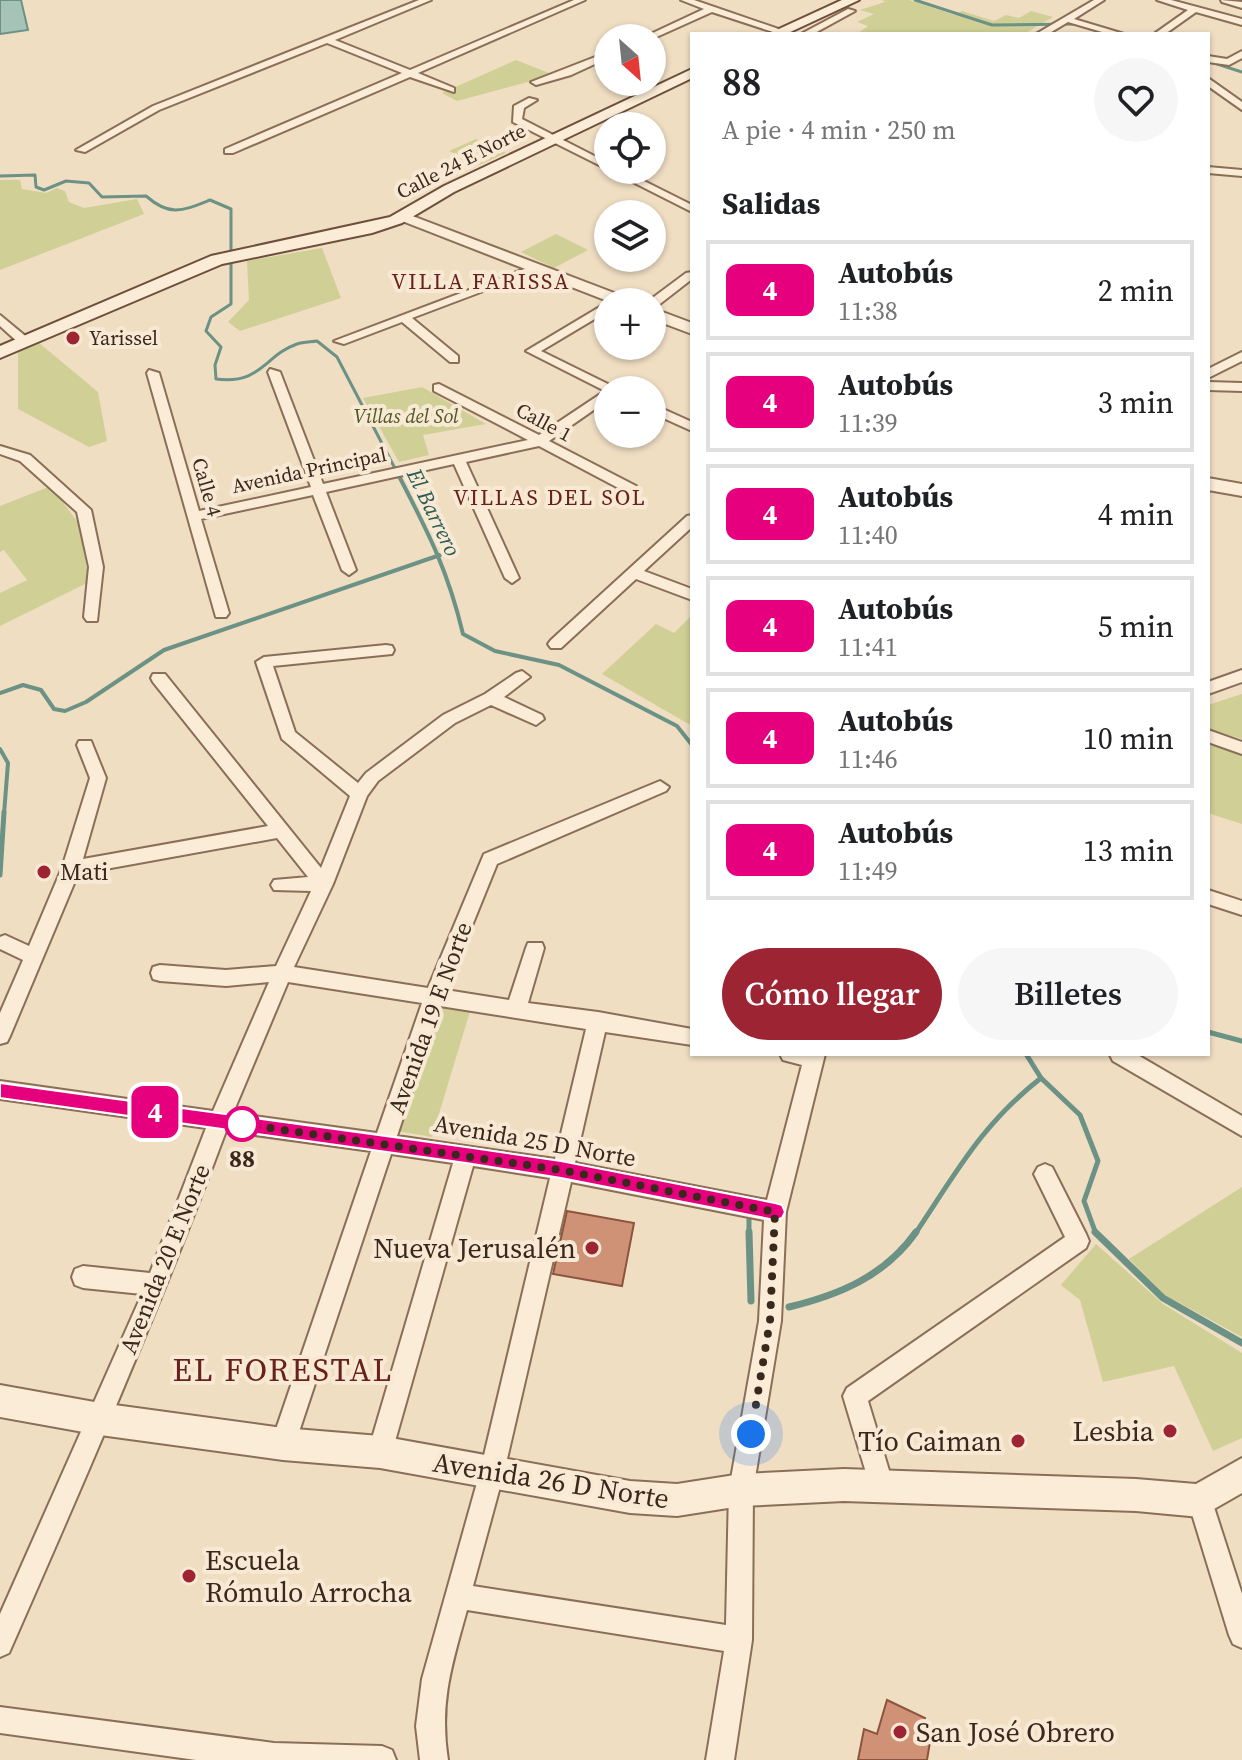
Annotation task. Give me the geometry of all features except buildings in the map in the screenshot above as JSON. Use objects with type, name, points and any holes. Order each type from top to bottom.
[{"type":"main road","points":[[784,32],[852,5]]},
{"type":"main road","name":"Calle 24 E Norte","points":[[0,353],[231,257],[372,228],[402,216],[449,189],[690,74]]},
{"type":"street","points":[[81,150],[156,108],[427,0]]},
{"type":"street","points":[[229,151],[581,0]]},
{"type":"street","points":[[685,0],[778,32]]},
{"type":"street","points":[[1044,32],[1100,0]]},
{"type":"street","points":[[1161,0],[1242,22]]},
{"type":"street","points":[[1225,0],[1242,5]]},
{"type":"street","points":[[809,32],[852,5]]},
{"type":"street","points":[[666,29],[711,9]]},
{"type":"street","points":[[1162,32],[1195,9]]},
{"type":"street","points":[[1061,22],[1104,32]]},
{"type":"street","points":[[327,40],[451,90]]},
{"type":"street","points":[[1210,59],[1225,62],[1240,49]]},
{"type":"street","points":[[536,82],[594,61]]},
{"type":"street","points":[[1210,83],[1242,107]]},
{"type":"street","points":[[532,100],[519,106],[517,120],[594,160]]},
{"type":"street","points":[[1210,170],[1242,173]]},
{"type":"street","points":[[642,184],[690,208]]},
{"type":"street","points":[[402,216],[594,293]]},
{"type":"street","points":[[340,341],[535,268]]},
{"type":"street","points":[[666,293],[690,275]]},
{"type":"street","points":[[594,316],[532,351],[594,380]]},
{"type":"street","points":[[403,317],[454,359]]},
{"type":"street","points":[[0,319],[25,342]]},
{"type":"street","points":[[666,319],[690,328]]},
{"type":"street","points":[[1210,373],[1242,356]]},
{"type":"street","points":[[274,372],[349,570]]},
{"type":"street","name":"Calle 4","points":[[153,373],[221,613]]},
{"type":"street","points":[[1210,386],[1242,387]]},
{"type":"street","name":"Calle 1","points":[[439,388],[631,489]]},
{"type":"street","name":"Avenida Principal","points":[[194,516],[538,442],[594,404]]},
{"type":"street","points":[[666,415],[690,426]]},
{"type":"street","points":[[0,450],[25,458],[84,510],[96,567],[92,617]]},
{"type":"street","points":[[458,459],[512,578]]},
{"type":"street","points":[[1210,484],[1242,490]]},
{"type":"street","points":[[556,644],[635,573],[686,533]]},
{"type":"street","points":[[635,573],[684,592]]},
{"type":"street","points":[[664,602],[684,592]]},
{"type":"street","points":[[359,794],[288,735],[264,662],[386,650]]},
{"type":"street","points":[[1210,687],[1242,676]]},
{"type":"street","name":"Avenida 20 E Norte","points":[[0,1644],[157,1285],[219,1121],[324,884],[359,794],[372,777],[449,719],[491,698],[522,677]]},
{"type":"street","points":[[159,678],[324,884]]},
{"type":"street","points":[[491,698],[536,719]]},
{"type":"street","points":[[1210,737],[1242,748]]},
{"type":"street","points":[[0,1036],[71,868],[98,778],[85,745]]},
{"type":"street","name":"Avenida 19 E Norte","points":[[283,1444],[434,996],[490,859],[660,787]]},
{"type":"street","points":[[71,868],[282,830]]},
{"type":"street","points":[[280,885],[324,884]]},
{"type":"street","points":[[1210,898],[1242,908]]},
{"type":"street","points":[[5,943],[33,956]]},
{"type":"street","points":[[517,1007],[535,948]]},
{"type":"street","points":[[160,973],[226,978],[282,973],[517,1007],[690,1037]]},
{"type":"street","points":[[434,1760],[429,1726],[431,1705],[492,1472],[598,1020]]},
{"type":"street","points":[[720,1760],[739,1640],[741,1490],[770,1321],[775,1212],[814,1056]]},
{"type":"street","points":[[1122,1056],[1242,1127]]},
{"type":"street","name":"Avenida 25 D Norte","points":[[0,1090],[384,1142],[561,1170],[775,1212]]},
{"type":"street","points":[[380,1452],[466,1155]]},
{"type":"street","points":[[882,1487],[855,1396],[1078,1241],[1045,1174]]},
{"type":"street","points":[[83,1277],[157,1285]]},
{"type":"street","name":"Avenida 26 D Norte","points":[[0,1401],[100,1419],[283,1444],[380,1452],[630,1497],[677,1500],[741,1490],[844,1485],[1136,1495],[1200,1501]]},
{"type":"street","points":[[1242,1474],[1200,1501],[1242,1635]]},
{"type":"street","points":[[458,1596],[739,1640]]},
{"type":"street","points":[[0,1720],[177,1753],[382,1760]]},
{"type":"green space","points":[[882,0],[909,0],[955,15],[962,11],[994,21],[1006,15],[1019,18],[1031,11],[1053,17],[1027,32],[860,32],[868,26],[857,22],[874,14],[860,10],[885,2]]},
{"type":"green space","points":[[516,60],[554,75],[457,101],[442,93]]},
{"type":"green space","points":[[476,139],[506,153],[479,165],[449,151]]},
{"type":"green space","points":[[0,180],[20,180],[22,189],[46,193],[57,188],[65,191],[69,202],[84,208],[137,199],[144,214],[0,270]]},
{"type":"green space","points":[[556,234],[588,250],[554,268],[521,252]]},
{"type":"green space","points":[[322,248],[341,298],[240,331],[228,322],[249,300],[247,261]]},
{"type":"green space","points":[[38,342],[98,392],[107,441],[89,447],[18,409],[18,349]]},
{"type":"green space","name":"Villas del Sol","points":[[422,387],[486,424],[423,435],[429,455],[399,462],[363,398]]},
{"type":"green space","points":[[51,486],[79,524],[89,582],[0,626],[0,593],[27,580],[4,550],[0,552],[0,506]]},
{"type":"green space","points":[[690,617],[690,725],[602,674],[656,624],[674,633]]},
{"type":"green space","points":[[1242,694],[1242,739],[1210,730],[1210,704]]},
{"type":"green space","points":[[1210,744],[1242,754],[1242,824],[1210,814]]},
{"type":"green space","points":[[439,1003],[471,1008],[432,1137],[397,1131]]},
{"type":"green space","points":[[1242,1187],[1242,1337],[1165,1295],[1129,1259]]},
{"type":"green space","points":[[1096,1244],[1163,1304],[1242,1353],[1242,1438],[1213,1451],[1174,1366],[1103,1382],[1080,1300],[1061,1285]]},
{"type":"shaded area","points":[[0,0],[21,0],[28,30],[0,34]]},
{"type":"waterway","points":[[915,0],[992,25],[1076,24]]},
{"type":"waterway","points":[[1210,62],[1242,72]]},
{"type":"waterway","name":"El Barrero","points":[[0,176],[35,175],[36,187],[44,190],[66,181],[89,183],[102,197],[146,196],[169,209],[184,209],[210,200],[231,209],[231,304],[211,317],[206,331],[221,347],[215,365],[216,379],[243,378],[286,349],[299,343],[317,341],[337,357],[401,480]]},
{"type":"waterway","name":"El Barrero","points":[[400,478],[438,556]]},
{"type":"waterway","points":[[0,693],[23,685],[41,690],[54,709],[65,711],[86,702],[164,650],[438,556]]},
{"type":"waterway","name":"El Barrero","points":[[438,556],[463,634],[495,651],[559,665],[677,726],[690,742]]},
{"type":"waterway","points":[[0,749],[8,763],[4,814]]},
{"type":"waterway","points":[[0,875],[4,812]]},
{"type":"waterway","name":"El Barrero","points":[[1210,1033],[1242,1041]]},
{"type":"waterway","points":[[1027,1056],[1041,1078]]},
{"type":"waterway","points":[[915,1234],[986,1132],[1041,1078]]},
{"type":"waterway","points":[[1041,1078],[1080,1115],[1098,1161],[1084,1201],[1095,1232]]},
{"type":"waterway","points":[[749,1219],[749,1232]]},
{"type":"waterway","points":[[749,1232],[751,1301]]},
{"type":"waterway","points":[[789,1307],[860,1282],[890,1261],[916,1232]]},
{"type":"waterway","points":[[1095,1232],[1163,1298],[1242,1343]]},
{"type":"bus line","name":"4","points":[[0,1090],[384,1142],[561,1170],[775,1212]]},
{"type":"place","name":"Yarissel","points":[[73,338]]},
{"type":"place","name":"Mati","points":[[44,872]]},
{"type":"place","name":"88","points":[[242,1124]]},
{"type":"place","name":"Nueva Jerusalén","points":[[592,1248]]},
{"type":"place","name":"Lesbia","points":[[1170,1431]]},
{"type":"place","name":"Tío Caiman","points":[[1018,1441]]},
{"type":"place","name":"Escuela Rómulo Arrocha","points":[[189,1576]]},
{"type":"place","name":"San José Obrero","points":[[900,1732]]},
{"type":"district","name":"VILLA FARISSA","points":[[481,281]]},
{"type":"district","name":"VILLAS DEL SOL","points":[[550,497]]},
{"type":"district","name":"EL FORESTAL","points":[[283,1370]]},
{"type":"route","points":[[242,1124],[384,1142],[561,1170],[775,1212],[770,1321],[751,1434]]}]
